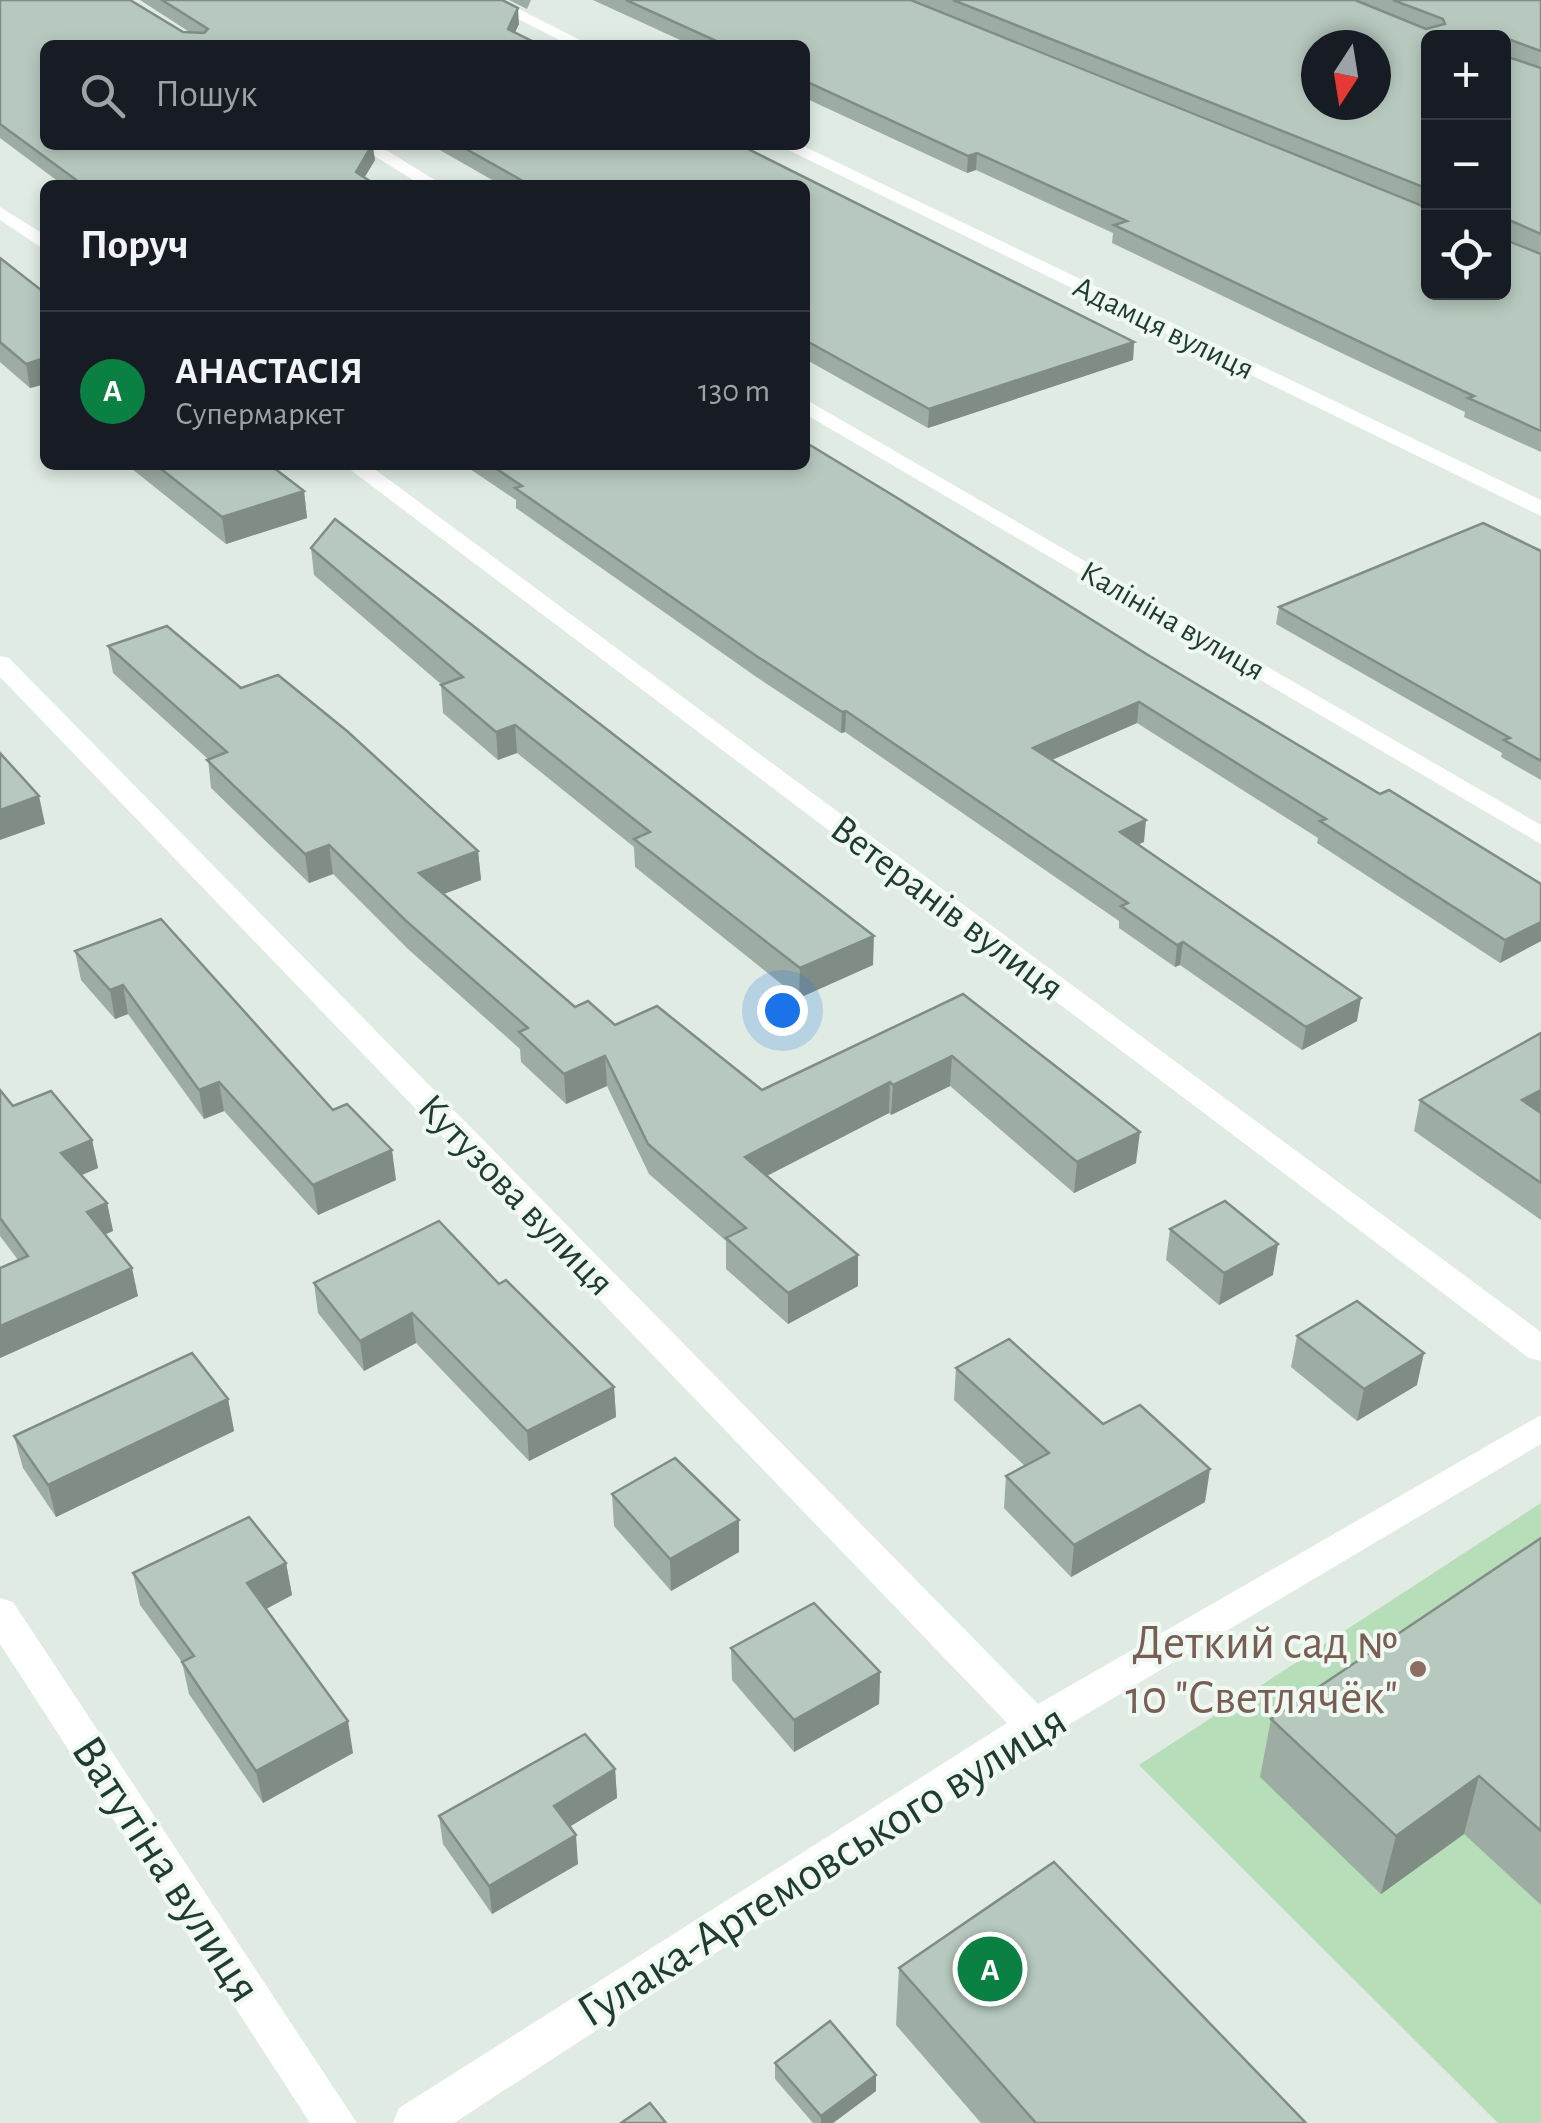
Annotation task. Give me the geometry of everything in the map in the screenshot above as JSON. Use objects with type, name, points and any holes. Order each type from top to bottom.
[{"type":"street","points":[[489,0],[572,40]]},
{"type":"street","points":[[374,150],[426,180]]},
{"type":"street","name":"Адамця вулиця","points":[[798,150],[1541,509]]},
{"type":"street","points":[[0,212],[40,240]]},
{"type":"street","name":"Калініна вулиця","points":[[810,408],[1541,836]]},
{"type":"street","name":"Ветеранів вулиця","points":[[362,470],[1541,1348]]},
{"type":"street","name":"Кутузова вулиця","points":[[0,662],[1034,1726]]},
{"type":"street","name":"Гулака-Артемовського вулиця","points":[[415,2123],[1034,1726],[1541,1428]]},
{"type":"street","name":"Ватутіна вулиця","points":[[0,1614],[336,2123]]},
{"type":"green space","points":[[1541,1503],[1541,2123],[1498,2123],[1139,1765]]},
{"type":"building","points":[[0,0],[130,0],[183,32],[204,33],[208,29],[162,0],[502,0],[518,8],[508,29],[530,40],[40,40],[40,150],[369,150],[356,172],[368,180],[76,180],[0,124]]},
{"type":"building","points":[[626,0],[911,0],[1421,205],[1421,300],[1511,300],[1511,242],[1541,254],[1541,431],[1114,225],[1127,221],[977,153],[968,156],[810,83],[810,40],[714,40]]},
{"type":"building","points":[[953,0],[1355,0],[1426,29],[1445,24],[1443,19],[1393,0],[1541,0],[1541,51],[1511,40],[1511,30],[1421,30],[1421,186]]},
{"type":"building","points":[[1511,58],[1541,68],[1541,234],[1511,221]]},
{"type":"building","points":[[468,150],[750,150],[810,180],[521,180]]},
{"type":"building","points":[[810,180],[1134,342],[929,409],[810,343]]},
{"type":"building","points":[[0,258],[40,289],[40,360],[26,364],[0,342]]},
{"type":"building","points":[[810,445],[1148,655],[1380,794],[1389,790],[1541,884],[1541,922],[1505,940],[1320,821],[1326,819],[1139,702],[1033,748],[1146,820],[1120,832],[1361,998],[1306,1027],[1183,942],[1177,945],[1121,906],[1128,903],[846,711],[755,655],[515,488],[522,486],[498,470],[810,470]]},
{"type":"building","points":[[162,470],[277,470],[304,491],[222,517]]},
{"type":"building","points":[[335,519],[874,936],[800,968],[634,839],[650,832],[515,725],[496,732],[441,685],[463,677],[311,548]]},
{"type":"building","points":[[1483,523],[1541,551],[1541,761],[1504,740],[1510,738],[1279,607]]},
{"type":"building","points":[[167,626],[241,688],[278,675],[347,731],[478,851],[419,873],[575,1007],[588,1001],[615,1025],[657,1006],[762,1090],[963,994],[1140,1132],[1077,1162],[952,1056],[893,1085],[890,1082],[745,1157],[858,1255],[788,1293],[726,1238],[746,1228],[648,1144],[605,1056],[564,1074],[519,1032],[528,1028],[405,920],[329,845],[305,854],[207,760],[227,752],[108,646]]},
{"type":"building","points":[[0,753],[39,796],[0,810]]},
{"type":"building","points":[[161,919],[333,1110],[347,1104],[392,1150],[313,1185],[219,1082],[199,1090],[123,985],[110,990],[75,951]]},
{"type":"building","points":[[1541,1033],[1541,1090],[1522,1100],[1541,1113],[1541,1183],[1420,1100]]},
{"type":"building","points":[[0,1090],[13,1106],[51,1091],[92,1140],[61,1153],[107,1203],[87,1212],[132,1268],[0,1326],[0,1268],[28,1256],[0,1218]]},
{"type":"building","points":[[1225,1201],[1278,1244],[1224,1273],[1170,1229]]},
{"type":"building","points":[[439,1221],[499,1284],[506,1280],[614,1387],[527,1431],[412,1313],[360,1341],[314,1283]]},
{"type":"building","points":[[1357,1301],[1424,1353],[1364,1389],[1297,1336]]},
{"type":"building","points":[[1009,1339],[1103,1424],[1140,1405],[1210,1469],[1074,1545],[1006,1476],[1049,1453],[956,1368]]},
{"type":"building","points":[[192,1353],[228,1399],[48,1485],[14,1436]]},
{"type":"building","points":[[675,1458],[739,1520],[670,1559],[612,1494]]},
{"type":"building","points":[[249,1517],[286,1563],[247,1583],[348,1721],[256,1771],[182,1662],[194,1656],[133,1573]]},
{"type":"building","points":[[1541,1538],[1541,1831],[1479,1776],[1396,1836],[1271,1719]]},
{"type":"building","points":[[814,1603],[880,1672],[794,1720],[731,1648]]},
{"type":"building","points":[[585,1734],[615,1769],[554,1806],[576,1835],[489,1886],[439,1816]]},
{"type":"building","points":[[1054,1862],[1306,2123],[1036,2123],[899,1968]]},
{"type":"building","points":[[830,2021],[876,2075],[821,2116],[775,2063]]},
{"type":"building","points":[[650,2103],[666,2123],[621,2123]]},
{"type":"place","name":"Деткий сад № 10 \"Светлячёк\"","points":[[1418,1669]]},
{"type":"place","name":"АНАСТАСІЯ","points":[[990,1969]]}]
